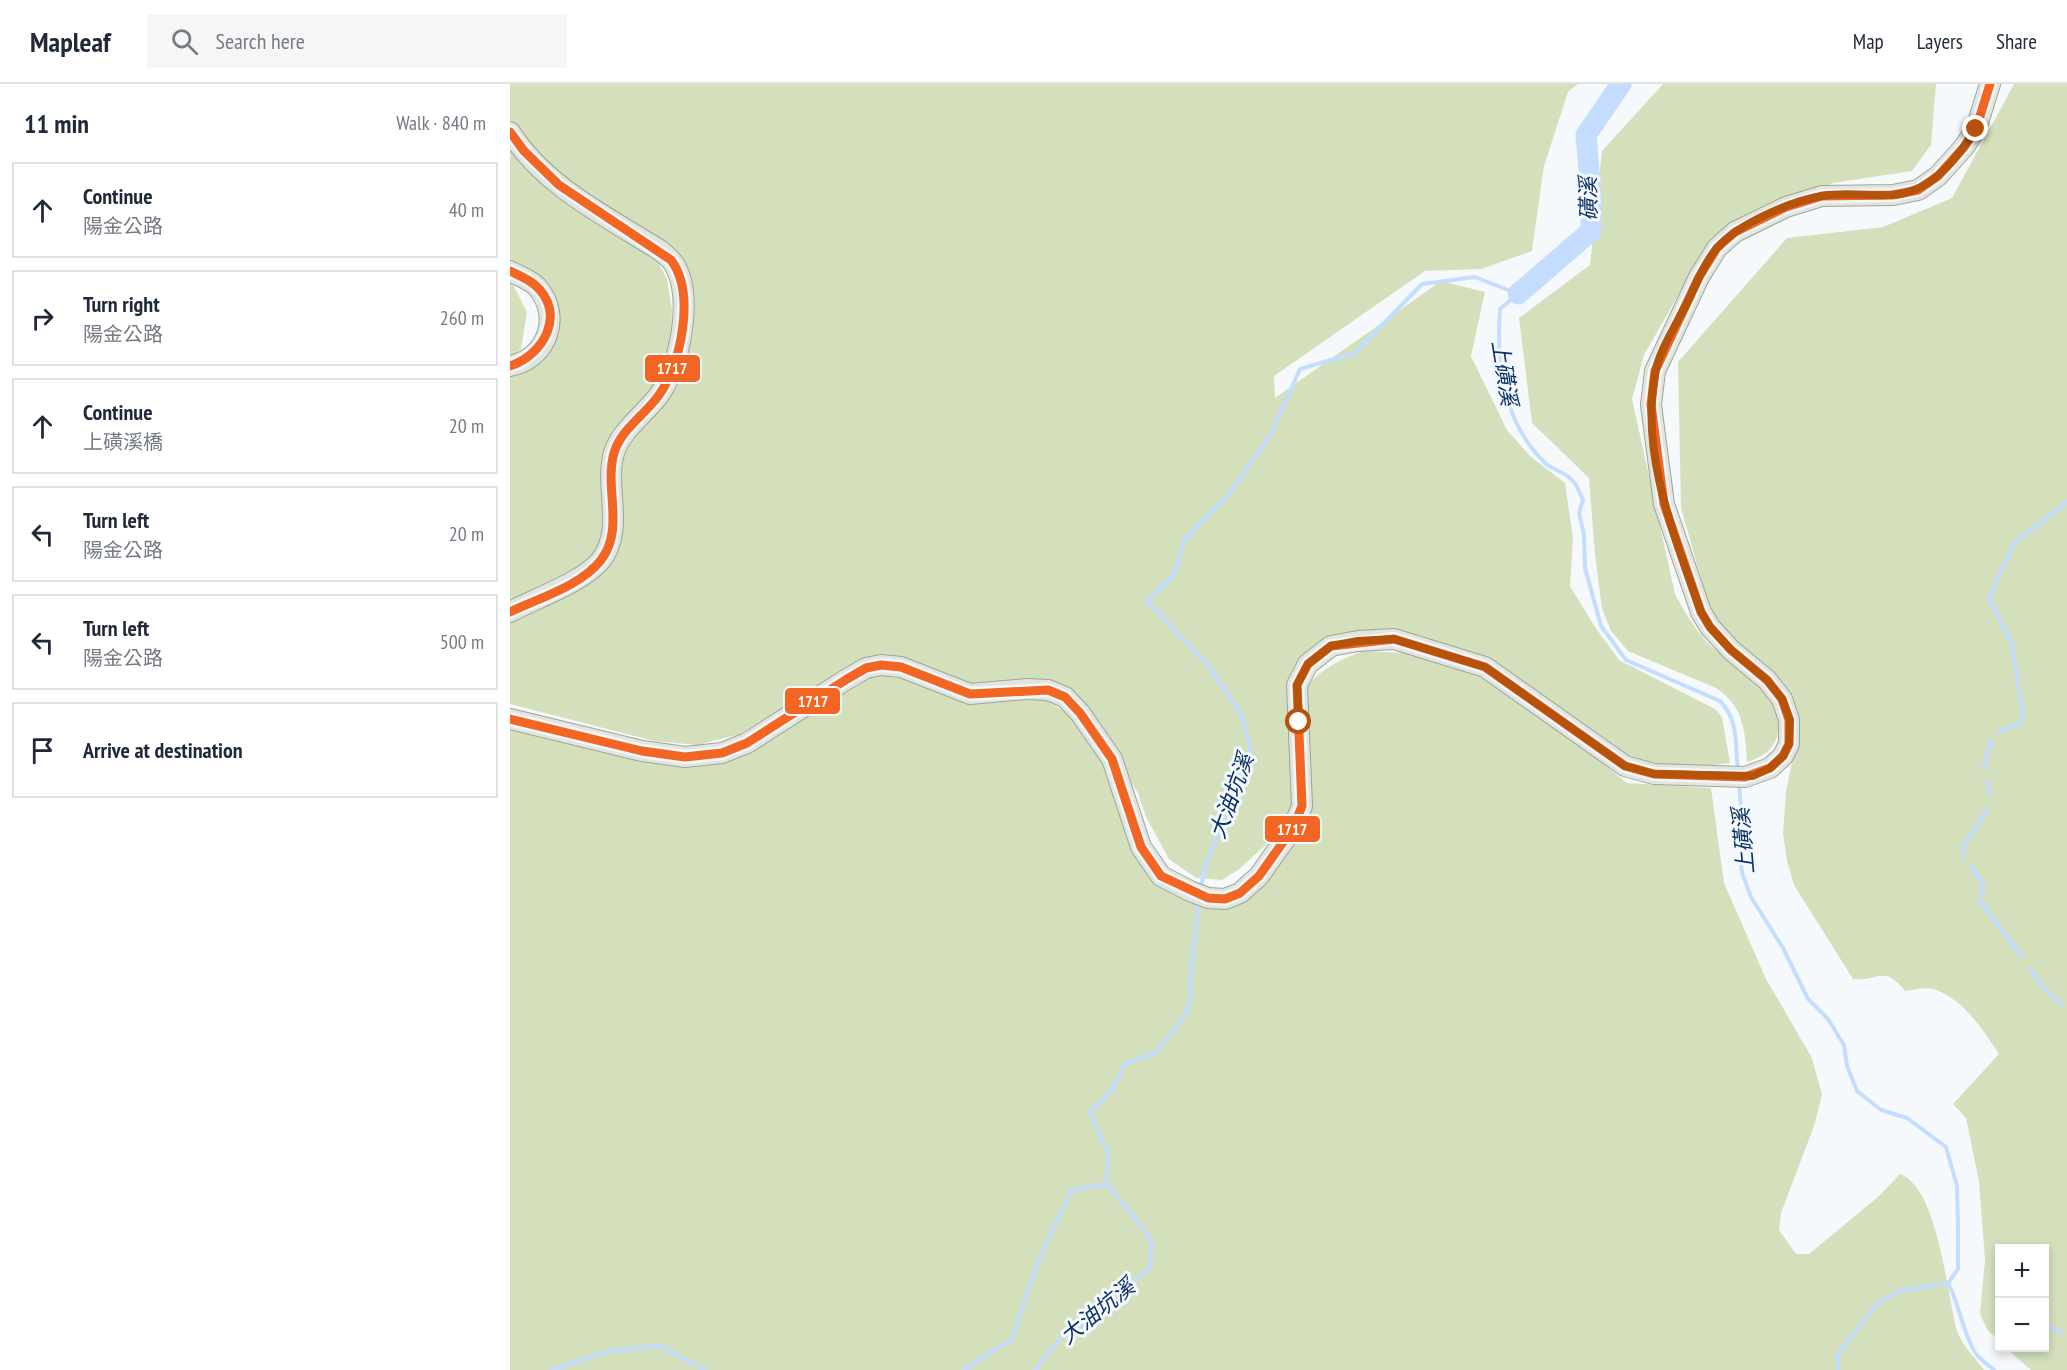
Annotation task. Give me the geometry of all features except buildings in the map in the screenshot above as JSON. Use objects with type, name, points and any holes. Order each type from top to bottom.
[{"type":"main road","points":[[510,719],[642,751],[685,757],[722,753],[747,743],[847,679],[866,668],[881,665],[901,667],[970,694],[1048,690],[1065,697],[1080,713],[1112,759],[1141,847],[1161,876],[1208,898],[1225,899],[1240,892],[1259,876],[1293,828],[1302,806],[1297,685],[1308,664],[1331,646],[1358,641],[1394,639],[1485,667],[1625,766],[1654,774],[1753,776],[1770,768],[1783,756],[1789,744],[1790,720],[1782,699],[1767,680],[1731,650],[1710,627],[1701,612],[1664,504],[1651,405],[1655,371],[1699,277],[1717,248],[1736,232],[1786,207],[1822,196],[1893,195],[1918,190],[1938,176],[1964,147],[1976,129],[1990,84]]},
{"type":"main road","points":[[510,132],[525,155],[553,182],[660,251],[674,264],[683,304],[681,344],[674,370],[659,394],[615,449],[612,462],[613,526],[609,547],[591,571],[510,612]]},
{"type":"main road","points":[[510,271],[536,286],[548,303],[551,318],[538,351],[523,364],[510,366]]},
{"type":"green space","points":[[510,84],[1578,84],[1568,92],[1544,166],[1532,251],[1481,269],[1425,271],[1274,376],[1275,398],[1441,281],[1485,292],[1471,356],[1507,430],[1530,456],[1565,483],[1573,538],[1570,586],[1619,660],[1715,709],[1722,717],[1730,763],[1692,767],[1659,766],[1624,757],[1530,686],[1489,663],[1395,637],[1308,659],[1294,811],[1270,841],[1238,870],[1222,880],[1196,878],[1169,859],[1146,817],[1138,793],[1104,739],[1064,692],[979,688],[874,660],[846,668],[740,734],[697,745],[654,741],[510,704],[510,621],[607,567],[613,561],[616,547],[617,471],[626,447],[667,397],[680,272],[527,145],[510,120]]},
{"type":"green space","points":[[1663,84],[1936,84],[1931,145],[1912,171],[1833,183],[1711,238],[1644,355],[1632,399],[1675,594],[1706,641],[1754,680],[1773,704],[1778,717],[1778,732],[1771,748],[1758,758],[1747,762],[1741,720],[1738,711],[1725,695],[1716,688],[1628,651],[1611,631],[1602,609],[1589,478],[1532,423],[1519,318],[1590,265],[1602,151]]},
{"type":"green space","points":[[2014,84],[2067,84],[2067,1370],[2031,1370],[2011,1352],[2049,1352],[2049,1244],[1995,1244],[1995,1337],[1987,1329],[1980,1314],[1985,1260],[1979,1182],[1966,1118],[1953,1104],[1999,1054],[1963,1007],[1944,993],[1930,988],[1905,991],[1898,983],[1886,976],[1853,979],[1794,885],[1787,861],[1783,833],[1786,792],[1800,723],[1794,704],[1712,617],[1681,508],[1678,362],[1787,238],[1883,227],[1952,198]]},
{"type":"green space","points":[[510,142],[656,259],[667,279],[672,310],[671,344],[651,393],[621,428],[602,545],[585,566],[510,604],[510,371],[555,323],[510,265]]},
{"type":"green space","points":[[510,279],[527,312],[521,349],[510,358]]},
{"type":"green space","points":[[1363,651],[1409,653],[1483,676],[1535,709],[1627,783],[1711,788],[1724,883],[1766,979],[1812,1058],[1822,1095],[1814,1126],[1781,1213],[1779,1230],[1796,1254],[1809,1254],[1879,1196],[1900,1174],[1913,1183],[1924,1199],[1939,1244],[1957,1331],[1984,1370],[510,1370],[510,725],[685,761],[877,672],[1045,698],[1069,715],[1110,773],[1134,851],[1219,904],[1300,828],[1303,692],[1315,678],[1330,667]]},
{"type":"waterway","name":"磺溪","points":[[1518,294],[1591,231],[1591,194],[1586,135],[1621,84]]},
{"type":"waterway","name":"大油坑溪","points":[[1201,889],[1204,870],[1251,749],[1240,712],[1208,665],[1147,601],[1175,573],[1184,540],[1226,498],[1271,434],[1300,369],[1355,353],[1422,284],[1475,277],[1518,294],[1500,309],[1499,351],[1505,392],[1511,411],[1531,447],[1545,463],[1574,482],[1583,500],[1579,513],[1584,534],[1585,568],[1601,626],[1626,660],[1720,701],[1726,708],[1733,725],[1738,770]]},
{"type":"waterway","points":[[1999,732],[2021,723],[2023,714],[2012,644],[1989,598],[2014,543],[2067,502]]},
{"type":"waterway","points":[[1984,769],[1989,746],[1993,741]]},
{"type":"waterway","points":[[1988,781],[1990,794]]},
{"type":"waterway","name":"上磺溪","points":[[1739,784],[1741,808],[1739,842],[1742,873],[1751,897],[1783,948],[1808,999],[1828,1019],[1844,1045],[1847,1066],[1857,1091],[1881,1110],[1907,1118],[1946,1147],[1957,1186],[1958,1227],[1958,1269],[1948,1283],[1971,1346],[1976,1354],[1994,1370]]},
{"type":"waterway","points":[[1964,857],[1964,845],[1988,809]]},
{"type":"waterway","points":[[1971,867],[1984,885],[1979,900],[2022,957]]},
{"type":"waterway","name":"大油坑溪","points":[[1035,1370],[1065,1333],[1086,1326],[1108,1302],[1150,1268],[1152,1240],[1107,1184],[1108,1153],[1090,1113],[1112,1090],[1125,1064],[1155,1053],[1184,1017],[1191,999],[1190,981],[1199,902]]},
{"type":"waterway","points":[[2030,969],[2045,989],[2063,1005]]},
{"type":"waterway","points":[[963,1370],[1012,1339],[1038,1262],[1071,1190],[1107,1184]]},
{"type":"waterway","points":[[1838,1370],[1838,1354],[1877,1304],[1899,1291],[1948,1283]]},
{"type":"waterway","points":[[2049,1326],[2063,1333]]},
{"type":"waterway","points":[[551,1370],[610,1351],[660,1346],[705,1370]]},
{"type":"transit line","name":"1717","points":[[510,719],[642,751],[685,757],[722,753],[747,743],[847,679],[866,668],[881,665],[901,667],[970,694],[1048,690],[1065,697],[1080,713],[1112,759],[1141,847],[1161,876],[1208,898],[1225,899],[1240,893],[1259,876],[1293,828],[1302,806],[1297,685],[1308,664],[1331,646],[1394,639],[1485,667],[1625,766],[1654,774],[1745,777],[1770,768],[1783,756],[1789,744],[1789,720],[1782,699],[1767,680],[1731,650],[1710,627],[1701,612],[1664,504],[1651,405],[1655,371],[1699,277],[1717,248],[1735,232],[1786,207],[1822,196],[1893,195],[1918,190],[1938,176],[1964,147],[1976,129],[1990,84]]},
{"type":"transit line","name":"1717","points":[[510,132],[524,151],[559,185],[671,260],[679,274],[684,309],[679,347],[667,382],[659,395],[622,437],[614,453],[611,480],[613,522],[608,548],[593,569],[582,577],[510,612]]},
{"type":"transit line","name":"1717","points":[[510,271],[535,285],[545,296],[550,320],[547,332],[533,353],[510,366]]},
{"type":"route","points":[[1299,722],[1297,685],[1308,664],[1331,646],[1358,641],[1394,639],[1485,667],[1518,688],[1625,766],[1654,774],[1714,777],[1753,776],[1770,768],[1783,756],[1789,744],[1790,720],[1782,699],[1767,680],[1731,650],[1710,627],[1701,612],[1664,504],[1651,405],[1655,371],[1699,277],[1717,248],[1736,232],[1786,207],[1822,196],[1893,195],[1918,190],[1938,176],[1964,147],[1976,129]]}]
